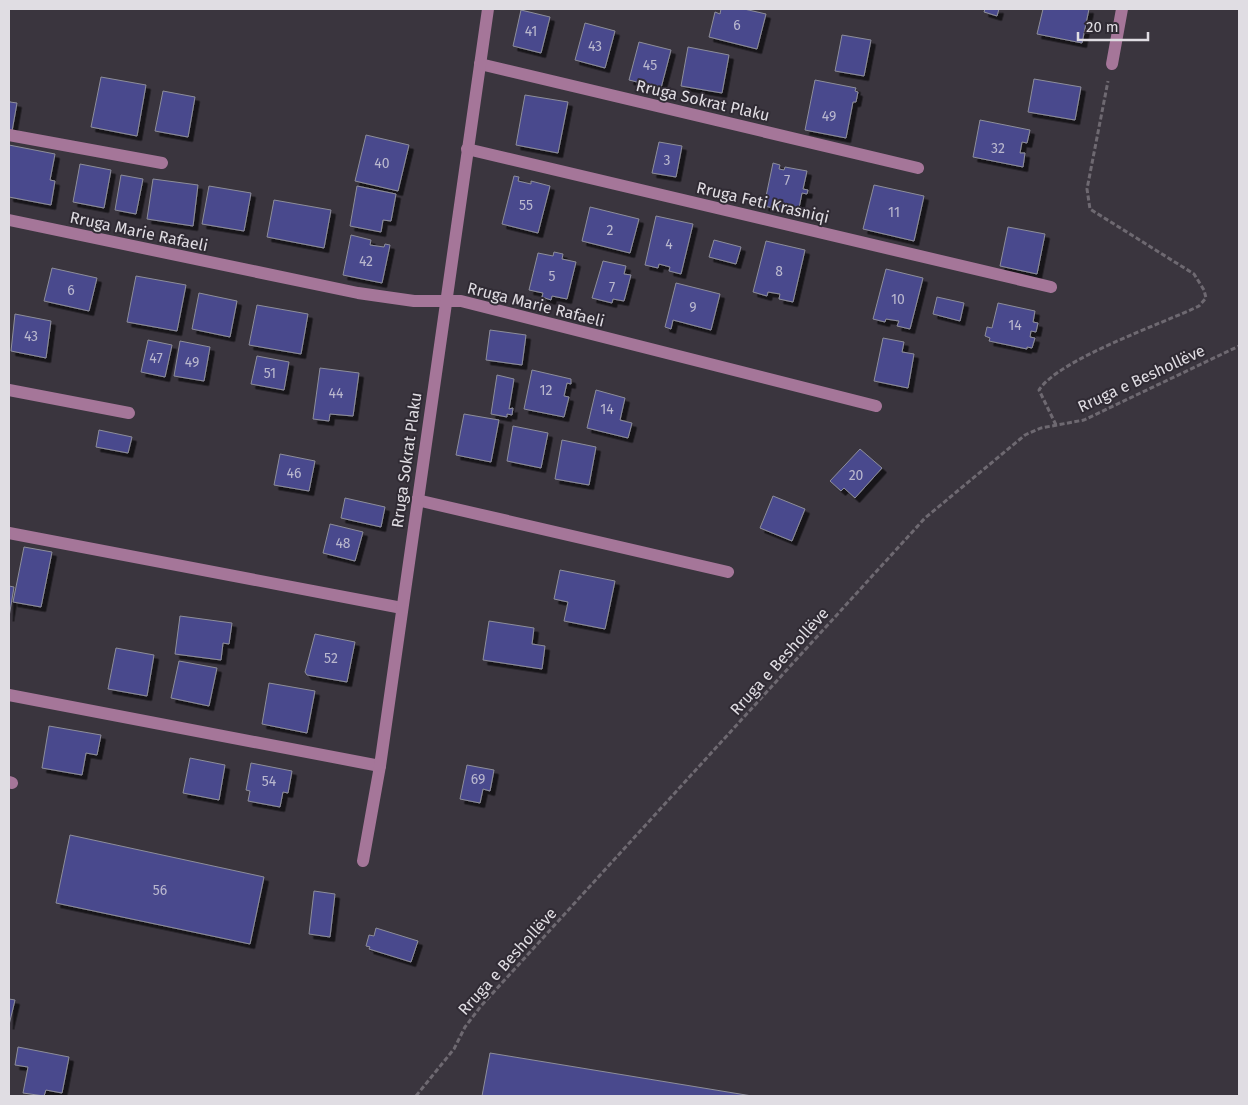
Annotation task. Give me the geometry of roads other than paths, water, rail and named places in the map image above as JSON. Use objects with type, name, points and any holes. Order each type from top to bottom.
[{"type":"street","name":"Rruga Sokrat Plaku","points":[[363,861],[380,766],[444,302],[488,9]]},
{"type":"street","points":[[1112,64],[1122,9]]},
{"type":"street","name":"Rruga Sokrat Plaku","points":[[480,64],[918,168]]},
{"type":"street","points":[[9,135],[162,163]]},
{"type":"street","name":"Rruga Feti Krasniqi","points":[[467,149],[1051,287]]},
{"type":"street","name":"Rruga Marie Rafaeli","points":[[9,220],[358,293],[414,301],[461,301],[876,406]]},
{"type":"street","points":[[9,390],[129,413]]},
{"type":"street","points":[[417,500],[728,572]]},
{"type":"street","points":[[9,533],[402,608]]},
{"type":"street","points":[[9,695],[380,766]]}]
